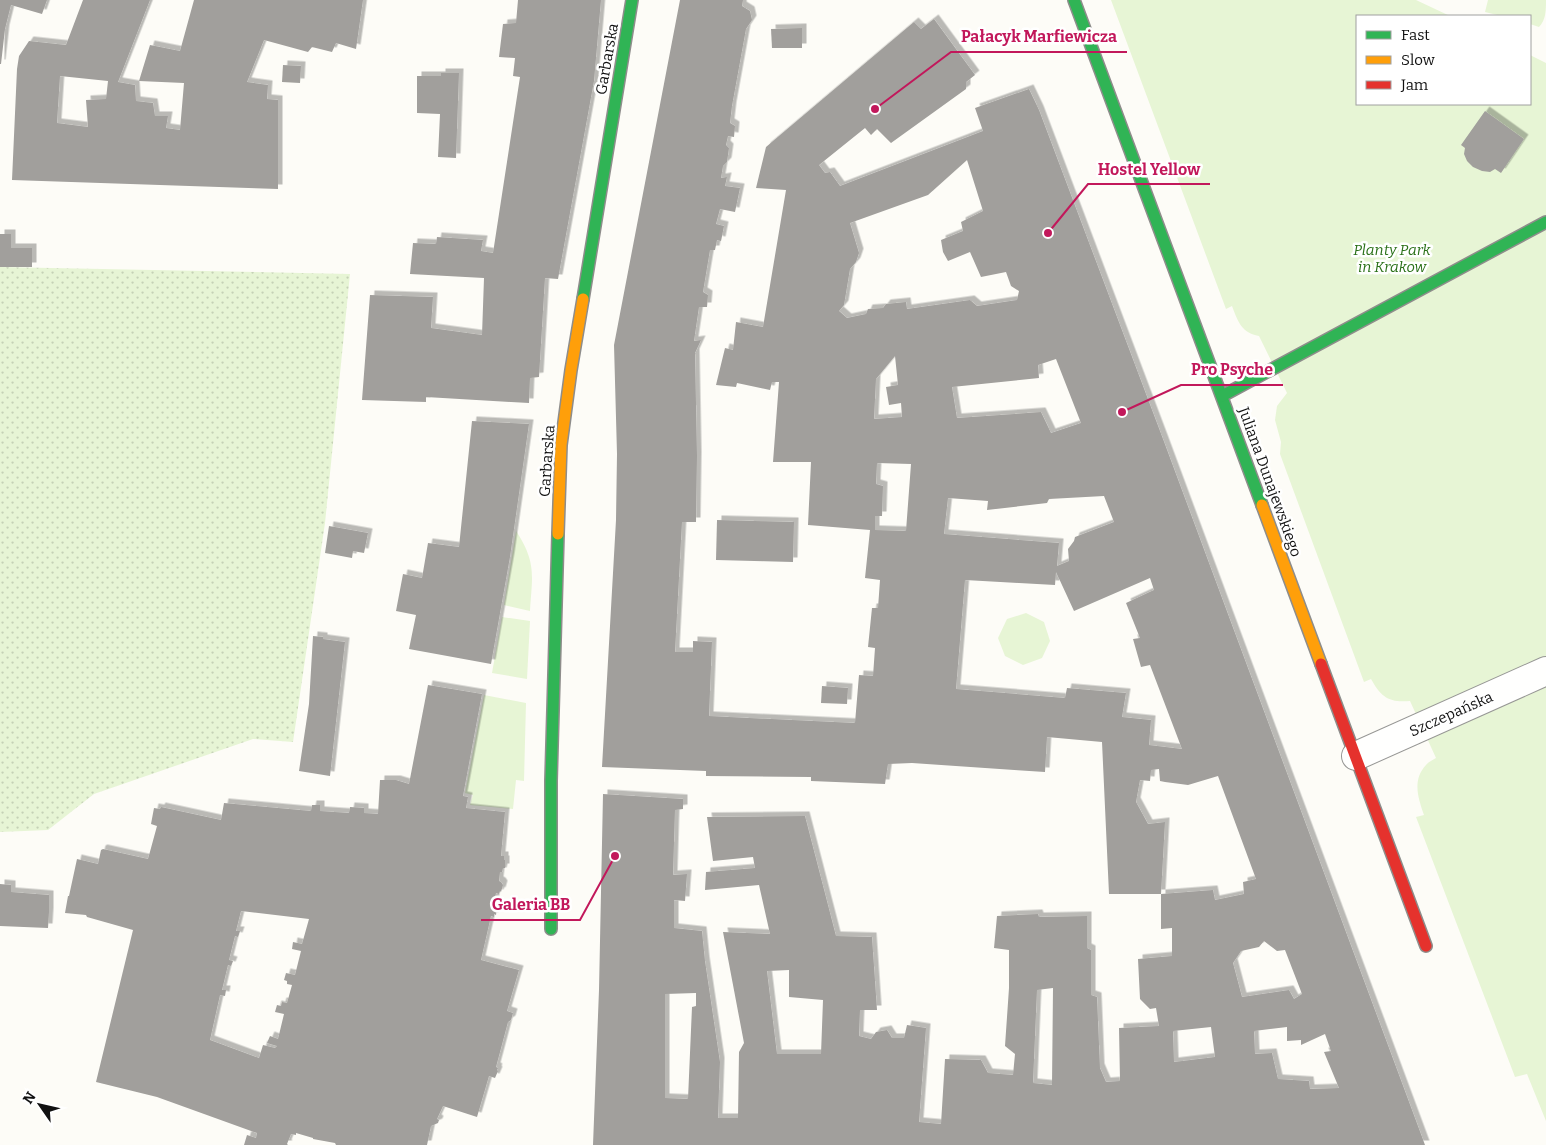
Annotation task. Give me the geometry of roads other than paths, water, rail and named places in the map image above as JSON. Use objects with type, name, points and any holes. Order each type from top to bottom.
[{"type":"street","name":"Garbarska","points":[[551,929],[551,781],[562,445],[574,351],[632,0]]},
{"type":"street","name":"Juliana Dunajewskiego","points":[[1074,0],[1426,946]]},
{"type":"street","points":[[1222,396],[1546,222]]},
{"type":"street","name":"Szczepańska","points":[[1356,756],[1546,671]]},
{"type":"place","name":"Pałacyk Marfiewicza","points":[[875,109]]},
{"type":"place","name":"Hostel Yellow","points":[[1048,233]]},
{"type":"place","name":"Pro Psyche","points":[[1122,412]]},
{"type":"place","name":"Galeria BB","points":[[615,856]]},
{"type":"park label","name":"Planty Park in Krakow","points":[[1392,258]]}]
